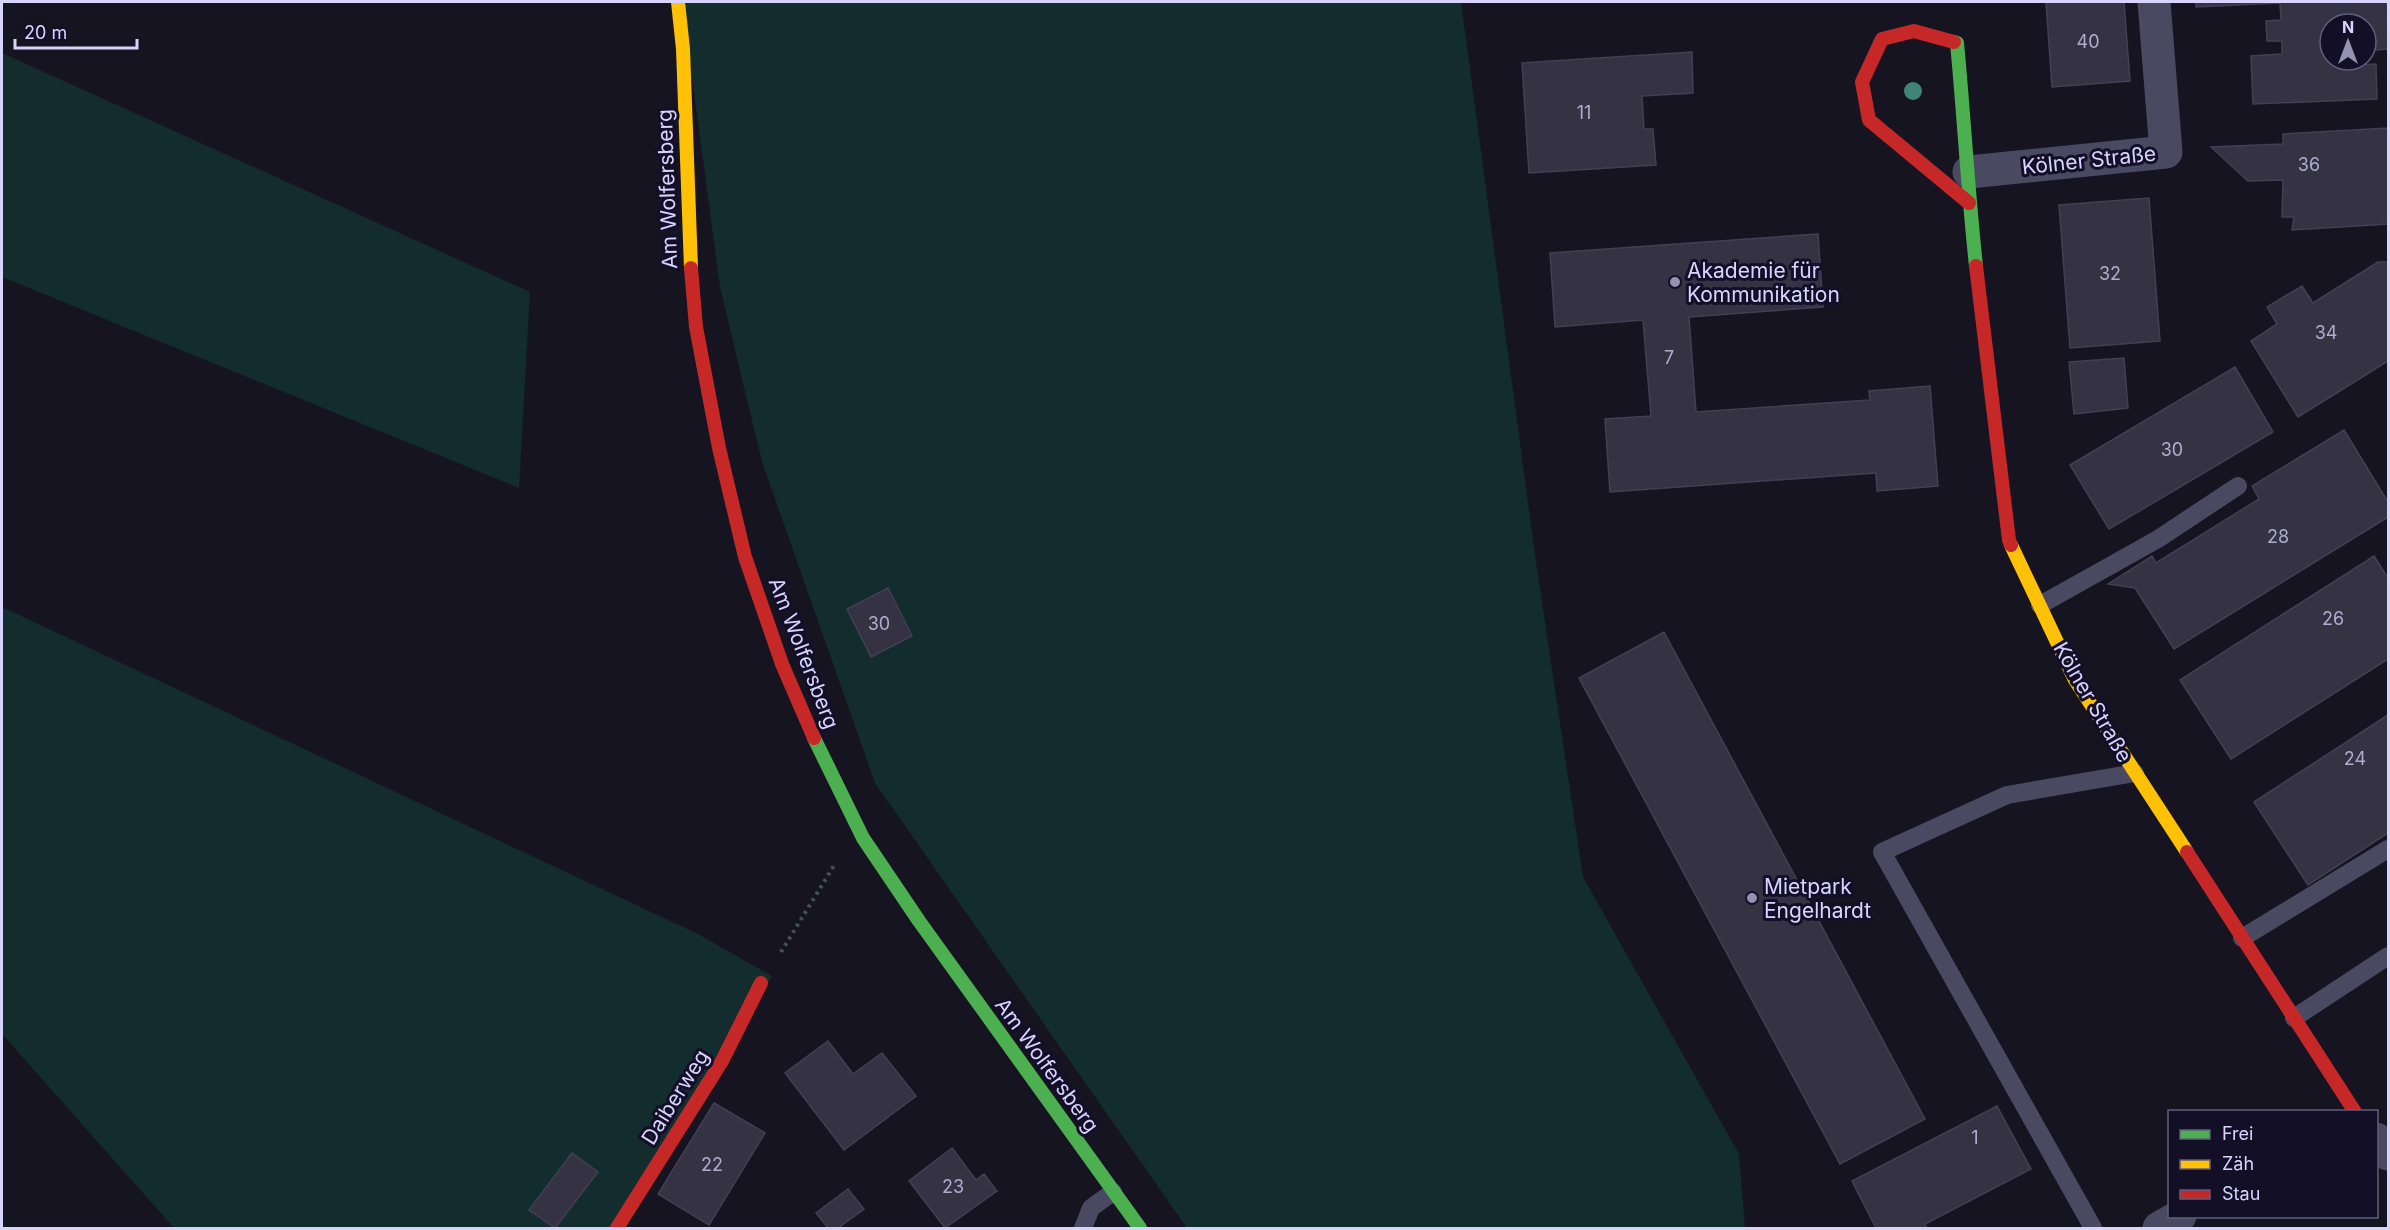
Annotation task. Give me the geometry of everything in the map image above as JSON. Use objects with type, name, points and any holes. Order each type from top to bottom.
[{"type":"street","name":"Am Wolfersberg","points":[[678,2],[683,49],[690,257],[696,327],[719,448],[745,556],[782,664],[816,744],[863,838],[919,921],[1140,1228]]},
{"type":"street","name":"Kölner Straße","points":[[2154,2],[2166,152],[1969,188],[1869,120],[1862,82],[1882,39],[1914,31],[1957,43],[1969,188],[2009,540],[2075,680],[2354,1110]]},
{"type":"street","name":"Daiberweg","points":[[617,1228],[722,1061],[761,983]]},
{"type":"street","points":[[2378,1142],[2388,1154]]},
{"type":"street","points":[[2159,1228],[2177,1218]]},
{"type":"lane","points":[[2040,605],[2158,539],[2238,486]]},
{"type":"lane","points":[[2093,1228],[1882,852],[2007,795],[2135,772]]},
{"type":"lane","points":[[2242,938],[2388,849]]},
{"type":"lane","points":[[2294,1018],[2388,956]]},
{"type":"lane","points":[[1083,1228],[1091,1208],[1113,1192]]},
{"type":"path","points":[[761,983],[840,854]]},
{"type":"green space","points":[[682,2],[1461,2],[1535,555],[1583,877],[1739,1154],[1745,1228],[1187,1228],[875,783],[762,462],[720,287]]},
{"type":"green space","points":[[2,53],[530,292],[519,488],[2,277]]},
{"type":"green space","points":[[2,607],[698,934],[772,976],[620,1228],[174,1228],[2,1034]]},
{"type":"building","points":[[2046,2],[2124,2],[2130,81],[2052,87]]},
{"type":"building","points":[[2196,2],[2387,2],[2388,49],[2378,50],[2378,12],[2318,12],[2318,72],[2376,72],[2377,99],[2253,104],[2251,56],[2282,54],[2282,41],[2267,41],[2266,21],[2281,20],[2280,3],[2196,7]]},
{"type":"building","points":[[1692,52],[1693,93],[1642,96],[1644,129],[1653,129],[1656,165],[1529,173],[1522,63]]},
{"type":"building","points":[[2388,128],[2388,224],[2292,230],[2294,217],[2282,217],[2283,180],[2248,181],[2211,147],[2283,144],[2283,134]]},
{"type":"building","points":[[2149,198],[2160,341],[2070,348],[2059,205]]},
{"type":"building","points":[[1818,234],[1823,307],[1689,317],[1696,412],[1870,400],[1869,391],[1930,386],[1938,486],[1877,491],[1876,473],[1610,492],[1605,419],[1651,416],[1643,320],[1555,327],[1550,253]]},
{"type":"building","points":[[2378,262],[2388,262],[2388,361],[2298,417],[2251,341],[2277,324],[2267,307],[2302,286],[2313,303]]},
{"type":"building","points":[[2124,358],[2128,408],[2074,414],[2069,362]]},
{"type":"building","points":[[2235,367],[2273,432],[2109,529],[2070,465]]},
{"type":"building","points":[[2344,430],[2388,502],[2388,517],[2174,649],[2135,588],[2108,584],[2152,556],[2156,563],[2259,499],[2252,486]]},
{"type":"building","points":[[2374,556],[2388,578],[2388,659],[2231,759],[2180,680]]},
{"type":"building","points":[[888,588],[912,636],[871,657],[847,609]]},
{"type":"building","name":"Mietpark Engelhardt","points":[[1664,632],[1925,1119],[1840,1164],[1579,678]]},
{"type":"building","points":[[2388,715],[2388,833],[2308,885],[2254,802]]},
{"type":"building","points":[[828,1041],[853,1074],[882,1053],[916,1096],[844,1150],[785,1073]]},
{"type":"building","points":[[714,1103],[765,1133],[709,1225],[658,1194]]},
{"type":"building","points":[[1997,1106],[2031,1169],[1925,1224],[1927,1228],[1876,1228],[1852,1181]]},
{"type":"building","points":[[952,1148],[976,1180],[984,1174],[997,1191],[945,1228],[909,1181]]},
{"type":"building","points":[[572,1153],[598,1172],[555,1228],[529,1210]]},
{"type":"building","points":[[848,1189],[864,1209],[838,1228],[828,1228],[816,1213]]},
{"type":"traffic: fast","points":[[1954,42],[1957,43],[1976,266]]},
{"type":"traffic: fast","points":[[814,738],[863,838],[919,921],[1140,1228]]},
{"type":"traffic: slow","points":[[678,2],[683,49],[691,268]]},
{"type":"traffic: slow","points":[[2011,545],[2075,680],[2187,852]]},
{"type":"traffic: jam","points":[[1954,42],[1914,31],[1882,39],[1862,82],[1869,120],[1969,203]]},
{"type":"traffic: jam","points":[[1976,266],[2011,545]]},
{"type":"traffic: jam","points":[[691,268],[696,327],[719,448],[745,557],[782,664],[814,738]]},
{"type":"traffic: jam","points":[[2187,852],[2354,1110]]},
{"type":"traffic: jam","points":[[617,1228],[722,1061],[761,983]]},
{"type":"place","name":"Akademie für Kommunikation","points":[[1675,282]]},
{"type":"place","name":"Mietpark Engelhardt","points":[[1752,898]]}]
